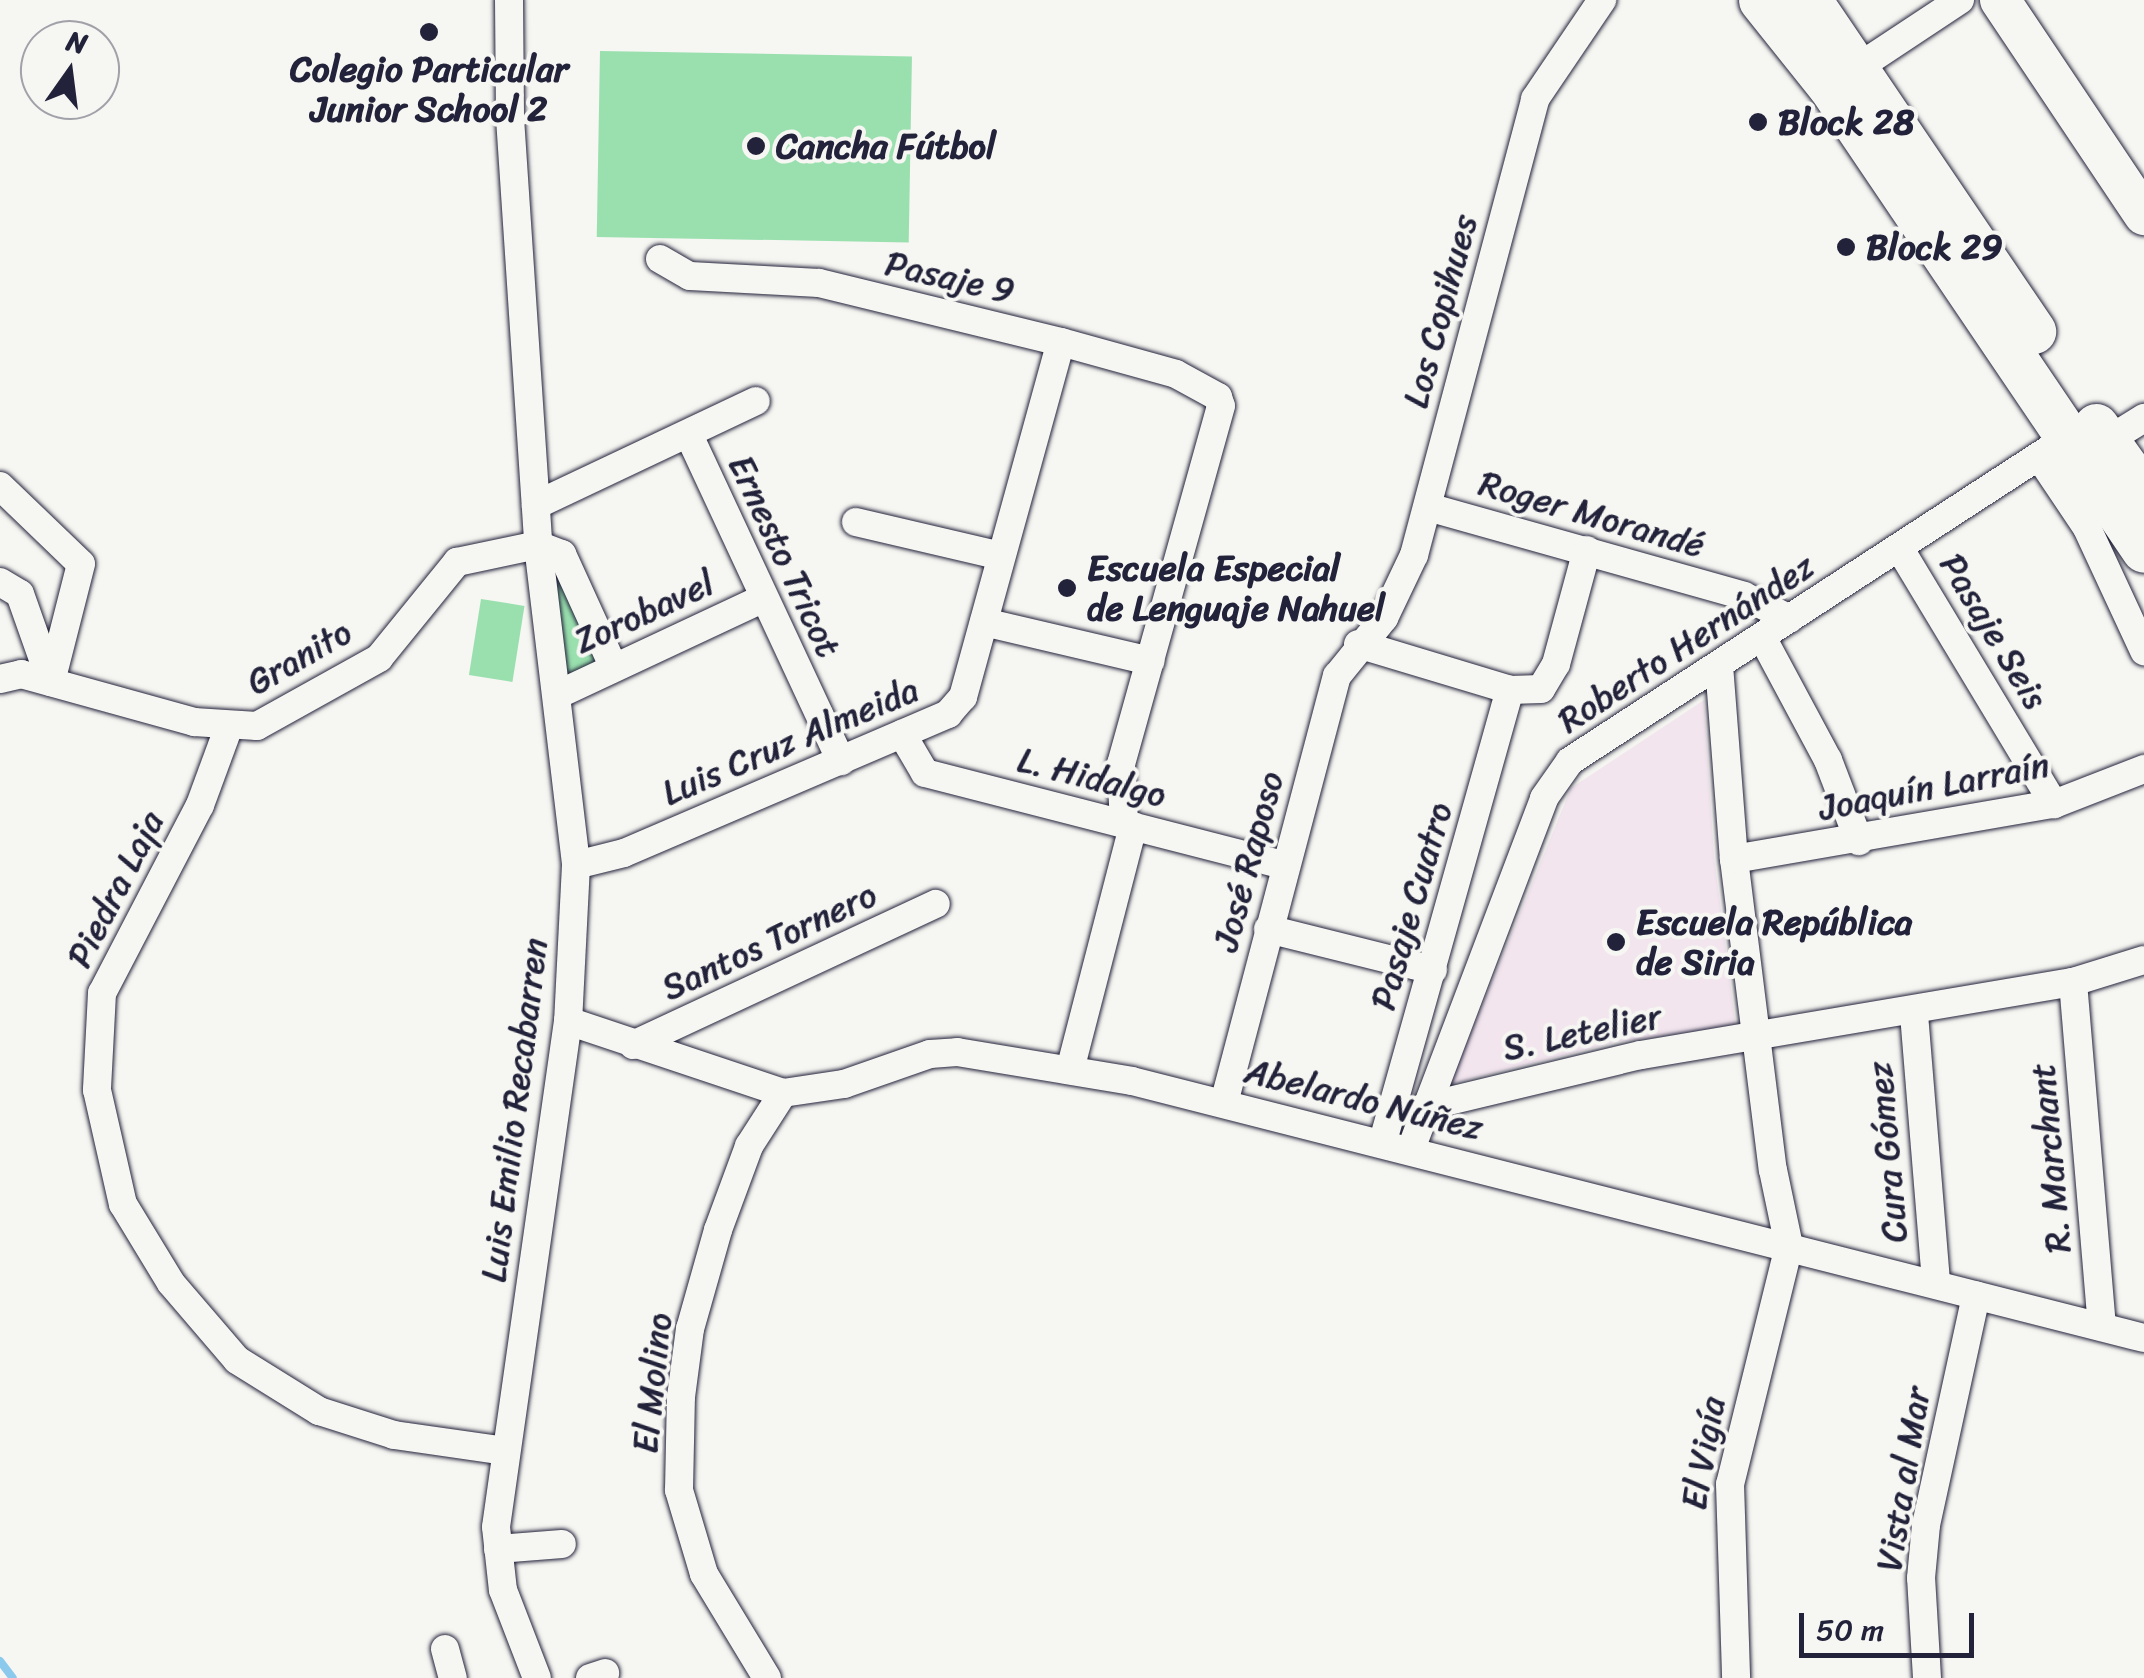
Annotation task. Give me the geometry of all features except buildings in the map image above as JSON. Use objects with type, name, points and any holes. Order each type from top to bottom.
[{"type":"main road","points":[[1761,0],[1844,76]]},
{"type":"main road","points":[[1809,0],[1844,76],[2090,435],[2144,494]]},
{"type":"main road","points":[[2090,435],[2144,550]]},
{"type":"street","name":"Luis Emilio Recabarren","points":[[510,0],[510,118],[538,544],[559,694],[576,865],[568,1021],[505,1450],[498,1549],[503,1590],[536,1678]]},
{"type":"street","name":"Los Copihues","points":[[1358,644],[1400,590],[1428,507],[1535,100],[1602,0]]},
{"type":"street","points":[[1844,76],[1960,0]]},
{"type":"street","points":[[2000,0],[2144,214]]},
{"type":"street","name":"Pasaje 9","points":[[660,259],[690,276],[819,283],[1061,342],[1176,374],[1218,397],[1221,406],[1150,662]]},
{"type":"street","name":"Luis Cruz Almeida","points":[[576,865],[624,854],[948,714],[963,696],[1061,342]]},
{"type":"street","points":[[536,506],[756,401]]},
{"type":"street","name":"Ernesto Tricot","points":[[689,434],[762,599],[841,762]]},
{"type":"street","points":[[2090,435],[2088,528],[2144,650]]},
{"type":"street","name":"Roberto Hernández","points":[[1411,1149],[1424,1107],[1556,776],[1588,748],[1762,636],[2090,435]]},
{"type":"street","points":[[0,486],[81,564],[51,682]]},
{"type":"street","name":"Roger Morandé","points":[[1428,507],[1763,602],[1790,619]]},
{"type":"street","points":[[856,522],[1001,556]]},
{"type":"street","points":[[538,544],[562,554],[614,668]]},
{"type":"street","name":"Granito","points":[[0,679],[21,674],[228,729],[257,726],[378,658],[457,562],[538,544]]},
{"type":"street","points":[[1358,644],[1520,691],[1548,682],[1587,550]]},
{"type":"street","name":"Pasaje Seis","points":[[1900,550],[2054,804]]},
{"type":"street","points":[[0,582],[20,594],[51,682]]},
{"type":"street","name":"Zorobavel","points":[[559,694],[762,599]]},
{"type":"street","points":[[984,622],[1150,662],[1121,764],[1129,825],[1070,1070]]},
{"type":"street","points":[[1762,636],[1828,760],[1859,841]]},
{"type":"street","name":"José Raposo","points":[[1224,1103],[1337,676],[1358,644]]},
{"type":"street","points":[[1719,665],[1734,859],[1773,1170],[1789,1246]]},
{"type":"street","name":"Pasaje Cuatro","points":[[1383,1141],[1520,691]]},
{"type":"street","name":"Piedra Laja","points":[[228,729],[200,805],[102,993],[96,1090],[123,1204],[170,1283],[238,1360],[319,1411],[394,1435],[505,1450]]},
{"type":"street","name":"L. Hidalgo","points":[[902,734],[924,772],[1284,865]]},
{"type":"street","name":"Joaquín Larraín","points":[[1734,859],[1859,841],[2054,804],[2144,769]]},
{"type":"street","name":"Santos Tornero","points":[[633,1045],[936,904]]},
{"type":"street","points":[[1268,929],[1433,970]]},
{"type":"street","name":"S. Letelier","points":[[1424,1107],[1641,1055],[1914,1014],[2073,982],[2144,960]]},
{"type":"street","name":"R. Marchant","points":[[2073,982],[2102,1327]]},
{"type":"street","name":"Cura Gómez","points":[[1914,1014],[1936,1284]]},
{"type":"street","name":"Abelardo Núñez","points":[[568,1021],[783,1093],[844,1084],[930,1054],[958,1052],[1070,1070],[1383,1141],[2144,1338]]},
{"type":"street","name":"El Molino","points":[[767,1678],[704,1574],[679,1490],[680,1434],[690,1330],[718,1230],[750,1146],[783,1093]]},
{"type":"street","name":"El Vigía","points":[[1736,1678],[1730,1484],[1789,1246]]},
{"type":"street","name":"Vista al Mar","points":[[1927,1678],[1921,1578],[1926,1525],[1976,1295]]},
{"type":"street","points":[[498,1549],[562,1544]]},
{"type":"street","points":[[446,1650],[453,1678]]},
{"type":"shaded area","name":"Escuela República de Siria","points":[[1704,700],[1714,856],[1736,1027],[1617,1042],[1450,1084],[1571,788]]},
{"type":"green space","name":"Cancha Fútbol","points":[[600,51],[912,56],[909,242],[597,237]]},
{"type":"green space","points":[[546,558],[561,562],[603,663],[567,680]]},
{"type":"green space","points":[[481,599],[524,606],[512,682],[469,675]]},
{"type":"waterway","points":[[0,1661],[13,1678]]},
{"type":"place","name":"Colegio Particular Junior School 2","points":[[429,32]]},
{"type":"place","name":"Block 28","points":[[1758,122]]},
{"type":"place","name":"Cancha Fútbol","points":[[756,146]]},
{"type":"place","name":"Block 29","points":[[1846,247]]},
{"type":"place","name":"Escuela Especial de Lenguaje Nahuel","points":[[1067,588]]},
{"type":"place","name":"Escuela República de Siria","points":[[1616,942]]}]
